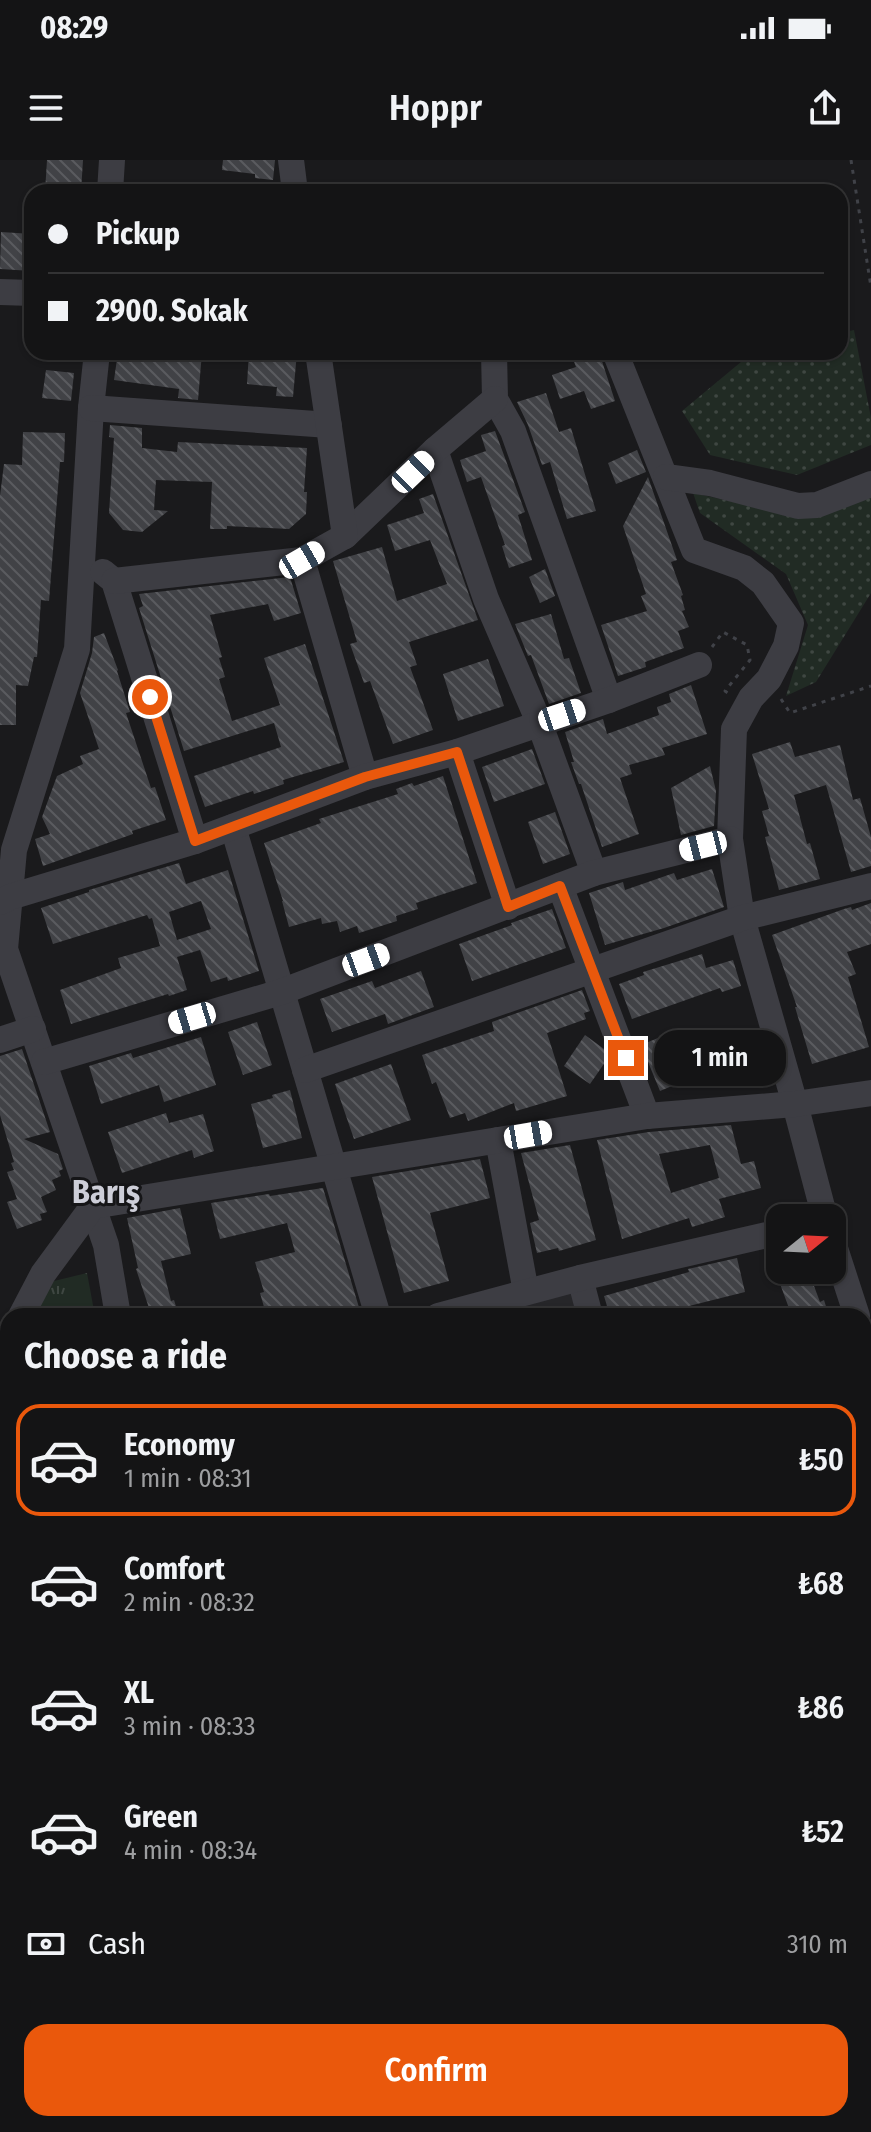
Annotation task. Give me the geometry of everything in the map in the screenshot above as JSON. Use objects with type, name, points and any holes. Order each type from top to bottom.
[{"type":"street","points":[[110,184],[112,160]]},
{"type":"street","points":[[291,160],[294,184]]},
{"type":"street","points":[[0,292],[24,293]]},
{"type":"street","points":[[96,360],[77,649],[14,850],[5,900],[5,949],[106,1245],[117,1308]]},
{"type":"street","points":[[319,360],[345,536]]},
{"type":"street","points":[[494,360],[495,399],[513,431],[609,700]]},
{"type":"street","points":[[618,360],[694,550],[744,568],[763,583],[791,623],[786,646],[769,679],[751,698],[734,729],[730,839],[742,918],[821,1204]]},
{"type":"street","points":[[114,581],[302,560],[345,536],[435,450],[495,399]]},
{"type":"street","points":[[91,408],[329,425]]},
{"type":"street","points":[[435,450],[486,599],[539,722],[594,873]]},
{"type":"street","points":[[666,477],[710,483],[798,506],[817,505],[871,484]]},
{"type":"street","points":[[84,557],[114,581],[195,841]]},
{"type":"street","points":[[302,560],[365,777]]},
{"type":"street","points":[[5,900],[195,841],[365,777],[457,752],[609,700],[699,665]]},
{"type":"street","points":[[457,752],[508,907]]},
{"type":"street","points":[[233,827],[376,1308]]},
{"type":"street","points":[[44,1062],[281,992],[594,873],[730,839]]},
{"type":"street","points":[[560,886],[647,1116]]},
{"type":"street","points":[[305,1070],[742,918],[871,886]]},
{"type":"street","points":[[0,1040],[33,1029]]},
{"type":"street","points":[[25,1308],[43,1274],[93,1206],[647,1116],[795,1104],[871,1093]]},
{"type":"street","points":[[498,1140],[526,1292]]},
{"type":"street","points":[[467,1308],[580,1278],[766,1235]]},
{"type":"street","points":[[580,1278],[588,1308]]},
{"type":"street","points":[[846,1282],[854,1308]]},
{"type":"path","points":[[851,160],[871,287]]},
{"type":"path","points":[[723,632],[747,645]]},
{"type":"path","points":[[769,679],[790,713],[871,686]]},
{"type":"shaded area","points":[[572,1291],[576,1308],[507,1308]]},
{"type":"green space","points":[[854,330],[871,418],[871,445],[797,475],[710,455],[682,411],[743,360],[848,360],[848,331]]},
{"type":"green space","points":[[693,493],[803,517],[871,496],[871,593],[816,682],[786,696],[808,625],[786,574],[700,513]]},
{"type":"green space","points":[[87,1273],[94,1308],[39,1308],[50,1282]]},
{"type":"building","points":[[47,160],[83,160],[82,184],[46,184]]},
{"type":"building","points":[[223,160],[275,160],[273,180],[255,178],[255,174],[222,170]]},
{"type":"building","points":[[1,232],[24,233],[24,270],[0,269]]},
{"type":"building","points":[[117,360],[201,360],[198,400],[178,398],[179,389],[114,380]]},
{"type":"building","points":[[248,360],[296,360],[293,397],[276,396],[277,387],[247,384]]},
{"type":"building","points":[[573,360],[602,360],[615,401],[591,409],[584,391],[560,399],[552,375],[576,367]]},
{"type":"building","points":[[46,370],[74,373],[71,401],[42,398]]},
{"type":"building","points":[[546,393],[559,432],[571,428],[596,511],[567,519],[550,462],[542,465],[517,402]]},
{"type":"building","points":[[110,425],[142,428],[142,448],[177,452],[178,442],[307,448],[306,514],[289,529],[227,526],[227,529],[210,529],[212,482],[156,480],[154,510],[168,511],[142,532],[123,530],[109,513],[114,438],[109,437]]},
{"type":"building","points":[[495,431],[525,512],[518,515],[532,560],[509,568],[502,546],[505,545],[481,477],[467,482],[460,460],[486,451],[481,435]]},
{"type":"building","points":[[23,432],[65,433],[64,462],[60,462],[49,601],[41,600],[37,657],[34,657],[28,686],[16,685],[16,725],[0,725],[0,496],[4,464],[22,465]]},
{"type":"building","points":[[637,450],[646,472],[616,484],[608,463]]},
{"type":"building","points":[[648,477],[677,560],[671,562],[683,595],[685,610],[682,611],[689,627],[678,631],[684,648],[645,662],[646,667],[618,676],[601,625],[647,611],[641,596],[646,594],[623,526]]},
{"type":"building","points":[[433,494],[478,620],[409,642],[417,665],[410,667],[433,730],[393,744],[370,681],[364,683],[350,644],[357,642],[333,561],[382,547],[397,601],[447,584],[430,540],[395,551],[387,525],[424,513],[419,499]]},
{"type":"building","points":[[545,569],[555,596],[540,603],[529,577]]},
{"type":"building","points":[[290,577],[301,613],[274,621],[268,604],[210,615],[225,677],[219,679],[232,721],[280,705],[264,658],[305,644],[344,762],[283,780],[284,784],[254,794],[253,791],[205,807],[194,776],[281,747],[274,723],[184,751],[139,608],[143,606],[139,594]]},
{"type":"building","points":[[551,614],[564,659],[569,658],[581,693],[549,704],[531,655],[528,656],[515,624]]},
{"type":"building","points":[[104,633],[130,712],[126,713],[151,788],[155,787],[166,820],[43,866],[35,839],[50,834],[42,817],[57,776],[83,764],[80,756],[99,749],[80,693],[94,637]]},
{"type":"building","points":[[488,659],[504,706],[458,721],[443,674]]},
{"type":"building","points":[[691,685],[707,734],[662,748],[665,755],[629,765],[632,774],[620,778],[639,834],[602,847],[571,762],[574,762],[565,732],[603,719],[607,734],[659,715],[657,707],[671,702],[669,694]]},
{"type":"building","points":[[790,742],[795,757],[840,745],[853,800],[860,798],[871,837],[871,866],[851,872],[826,785],[794,795],[820,879],[779,890],[765,837],[769,836],[762,811],[769,809],[752,754]]},
{"type":"building","points":[[532,749],[545,784],[494,802],[482,767]]},
{"type":"building","points":[[710,766],[716,791],[714,826],[681,835],[671,788]]},
{"type":"building","points":[[443,776],[477,883],[416,903],[418,909],[396,916],[397,921],[359,933],[357,926],[340,932],[337,921],[322,924],[321,918],[289,927],[264,843],[321,823],[319,819],[398,794],[396,789],[412,783],[414,786]]},
{"type":"building","points":[[555,812],[570,854],[543,864],[528,822]]},
{"type":"building","points":[[179,863],[186,884],[228,870],[259,971],[228,981],[227,977],[211,982],[200,950],[177,957],[187,990],[71,1024],[60,990],[121,968],[118,958],[160,946],[152,918],[149,919],[147,915],[53,944],[41,908]],"holes":[[[201,901],[211,929],[177,940],[169,912]]]},
{"type":"building","points":[[712,869],[724,907],[605,945],[589,893],[623,882],[625,890],[674,873],[677,880]]},
{"type":"building","points":[[871,903],[871,944],[847,952],[856,974],[848,977],[869,1047],[812,1064],[797,1007],[772,935],[844,909],[851,907],[852,910]]},
{"type":"building","points":[[552,909],[566,948],[472,981],[459,944]]},
{"type":"building","points":[[702,954],[706,968],[733,960],[741,986],[722,992],[720,988],[632,1019],[619,984],[644,975],[643,972]]},
{"type":"building","points":[[421,971],[434,1007],[388,1024],[385,1014],[332,1032],[320,999],[372,981],[375,988]]},
{"type":"building","points":[[582,990],[590,1011],[584,1013],[586,1019],[547,1033],[567,1096],[516,1111],[514,1103],[468,1121],[465,1113],[450,1118],[436,1082],[432,1084],[422,1055],[494,1031],[492,1022]]},
{"type":"building","points":[[257,1022],[272,1065],[243,1075],[228,1032]]},
{"type":"building","points":[[717,1030],[733,1068],[717,1075],[715,1068],[660,1091],[641,1045],[675,1031],[681,1045]]},
{"type":"building","points":[[585,1035],[604,1049],[608,1058],[590,1084],[564,1066]]},
{"type":"building","points":[[201,1037],[216,1085],[164,1102],[159,1085],[101,1104],[89,1066],[131,1053],[133,1058]]},
{"type":"building","points":[[22,1049],[50,1132],[24,1139],[58,1154],[63,1169],[59,1171],[61,1176],[52,1180],[56,1190],[41,1197],[47,1212],[40,1214],[42,1220],[17,1229],[7,1202],[17,1199],[7,1172],[14,1170],[11,1163],[14,1162],[0,1115],[0,1056]]},
{"type":"building","points":[[391,1064],[411,1120],[354,1139],[335,1084]]},
{"type":"building","points":[[290,1090],[302,1138],[263,1148],[251,1104]]},
{"type":"building","points":[[166,1113],[169,1123],[203,1114],[214,1151],[194,1158],[192,1150],[122,1173],[108,1132]]},
{"type":"building","points":[[731,1125],[741,1164],[754,1161],[761,1188],[719,1199],[725,1217],[692,1227],[689,1218],[622,1239],[597,1140]],"holes":[[[710,1145],[719,1178],[671,1193],[659,1154]]]},
{"type":"building","points":[[570,1145],[596,1240],[559,1251],[558,1248],[537,1253],[530,1223],[539,1220],[521,1153]]},
{"type":"building","points":[[480,1159],[490,1198],[430,1213],[449,1281],[404,1293],[372,1177]]},
{"type":"building","points":[[323,1188],[359,1308],[264,1308],[260,1293],[264,1292],[255,1262],[295,1252],[287,1223],[220,1239],[211,1203]]},
{"type":"building","points":[[180,1208],[191,1254],[161,1261],[171,1301],[174,1300],[176,1308],[149,1308],[136,1269],[127,1218]]},
{"type":"building","points":[[737,1258],[745,1292],[681,1308],[608,1308],[604,1296],[689,1272],[688,1269]]},
{"type":"building","points":[[780,1284],[813,1284],[820,1302],[824,1300],[826,1308],[789,1308]]},
{"type":"district","name":"Barış","points":[[106,1192]]},
{"type":"route","points":[[150,697],[195,841],[365,777],[457,752],[508,907],[560,886],[626,1058]]}]
